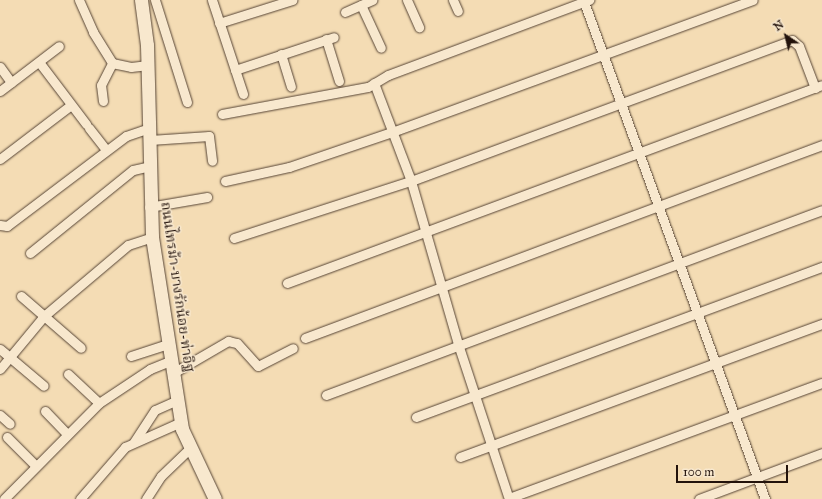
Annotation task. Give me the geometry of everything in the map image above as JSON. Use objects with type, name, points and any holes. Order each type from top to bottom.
[{"type":"street","points":[[80,0],[93,32],[112,63],[131,67],[148,65]]},
{"type":"street","name":"ถนนไทรม้า-บางรักน้อย-ท่าอิฐ","points":[[141,0],[148,65],[150,166],[149,207],[171,367],[181,422],[189,449],[215,499]]},
{"type":"street","points":[[155,0],[186,102]]},
{"type":"street","points":[[212,0],[243,94]]},
{"type":"street","points":[[219,23],[292,0]]},
{"type":"street","points":[[345,12],[372,0]]},
{"type":"street","points":[[406,0],[419,27]]},
{"type":"street","points":[[453,0],[458,12]]},
{"type":"street","points":[[225,181],[289,167],[392,132],[753,0]]},
{"type":"street","points":[[222,114],[361,89],[587,1],[604,55],[622,104],[636,153],[657,205],[765,499]]},
{"type":"street","points":[[361,5],[381,48]]},
{"type":"street","points":[[235,70],[330,38],[339,81]]},
{"type":"street","points":[[234,238],[411,181],[792,40],[799,46],[818,86],[287,283]]},
{"type":"street","points":[[0,91],[59,46]]},
{"type":"street","points":[[281,54],[291,87]]},
{"type":"street","points":[[39,62],[106,150]]},
{"type":"street","points":[[103,101],[101,85],[112,63]]},
{"type":"street","points":[[0,67],[11,82]]},
{"type":"street","points":[[374,83],[411,181],[458,344],[493,446],[509,499],[822,383]]},
{"type":"street","points":[[0,159],[71,104]]},
{"type":"street","points":[[0,225],[7,226],[106,150],[132,132],[210,136],[212,161]]},
{"type":"street","points":[[305,338],[442,285],[822,145]]},
{"type":"street","points":[[30,252],[133,170],[150,166]]},
{"type":"street","points":[[149,207],[208,197]]},
{"type":"street","points":[[326,395],[458,344],[822,210]]},
{"type":"street","points":[[0,369],[44,316],[128,245],[152,237]]},
{"type":"street","points":[[416,417],[822,267]]},
{"type":"street","points":[[21,296],[81,348]]},
{"type":"street","points":[[460,457],[822,324]]},
{"type":"street","points":[[3,497],[99,402],[150,369],[171,367],[228,341],[237,343],[258,366],[293,348]]},
{"type":"street","points":[[132,356],[169,344]]},
{"type":"street","points":[[0,349],[44,386]]},
{"type":"street","points":[[68,374],[99,402]]},
{"type":"street","points":[[134,442],[155,410],[177,400]]},
{"type":"street","points":[[44,411],[67,434]]},
{"type":"street","points":[[0,415],[10,424]]},
{"type":"street","points":[[80,499],[117,453],[134,442],[181,422]]},
{"type":"street","points":[[7,437],[36,466]]},
{"type":"street","points":[[146,499],[161,476],[189,449]]},
{"type":"street","points":[[699,499],[822,454]]}]
